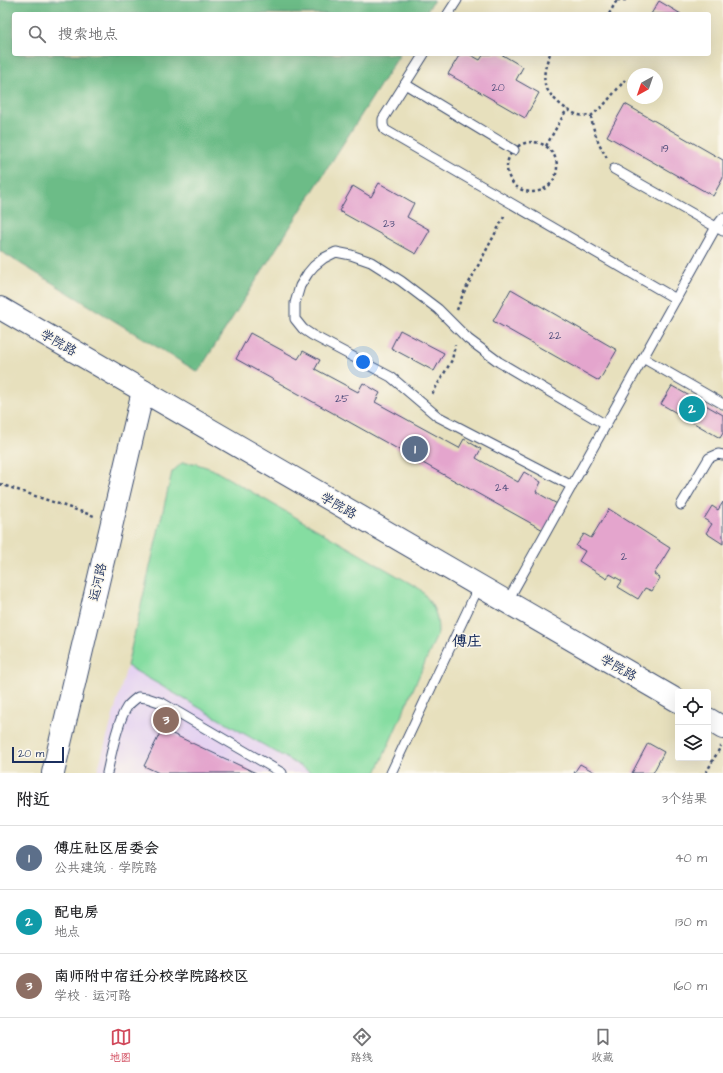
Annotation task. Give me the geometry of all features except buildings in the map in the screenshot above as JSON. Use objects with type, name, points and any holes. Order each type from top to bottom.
[{"type":"street","name":"学院路","points":[[0,308],[675,700]]},
{"type":"street","name":"运河路","points":[[53,773],[143,391]]},
{"type":"street","points":[[711,721],[723,728]]},
{"type":"lane","points":[[449,12],[457,0]]},
{"type":"lane","points":[[423,56],[383,119],[385,130],[676,299]]},
{"type":"lane","points":[[405,84],[514,150]]},
{"type":"lane","points":[[614,169],[720,229]]},
{"type":"lane","points":[[507,602],[676,299],[720,229],[723,218]]},
{"type":"lane","points":[[572,486],[437,416],[391,377],[303,329],[295,319],[295,303],[300,286],[314,266],[324,258],[336,252],[351,255],[371,262],[401,281],[438,309],[482,350],[499,362],[606,426]]},
{"type":"lane","points":[[643,358],[723,404]]},
{"type":"lane","points":[[681,505],[709,458],[718,454],[723,455]]},
{"type":"lane","points":[[391,773],[479,586]]},
{"type":"lane","points":[[107,773],[125,709],[138,696],[162,703],[282,773]]},
{"type":"path","points":[[610,12],[617,0],[627,0]]},
{"type":"path","points":[[549,56],[545,65],[545,85],[552,96],[567,109],[578,114],[591,116]]},
{"type":"path","points":[[591,116],[625,80]]},
{"type":"path","points":[[546,146],[567,109]]},
{"type":"path","points":[[591,116],[599,145],[614,169]]},
{"type":"path","points":[[533,142],[546,146],[552,152],[556,160],[557,168],[555,176],[547,186],[535,191],[527,191],[512,182],[507,166],[509,157],[514,150],[526,143],[533,142]]},
{"type":"path","points":[[426,407],[434,389],[452,360],[455,349],[456,312],[463,294],[511,203]]},
{"type":"path","points":[[0,484],[112,522]]},
{"type":"path","points":[[706,773],[723,742]]},
{"type":"shaded area","points":[[127,666],[312,773],[97,773]]},
{"type":"green space","points":[[0,0],[434,0],[426,12],[12,12],[12,56],[399,56],[198,372],[0,251]]},
{"type":"green space","points":[[182,463],[194,463],[212,469],[420,589],[431,604],[436,614],[438,633],[376,773],[312,773],[127,666],[172,472]]},
{"type":"place","name":"配电房","points":[[692,409]]},
{"type":"place","name":"傅庄社区居委会","points":[[415,449]]},
{"type":"place","name":"南师附中宿迁分校学院路校区","points":[[166,720]]},
{"type":"district","name":"傅庄","points":[[467,641]]}]
